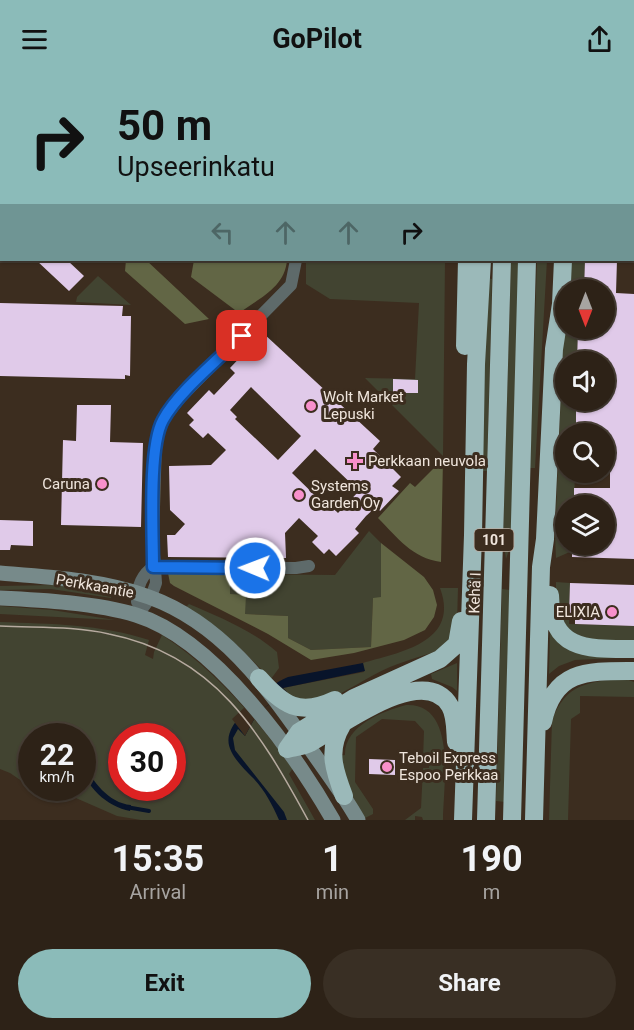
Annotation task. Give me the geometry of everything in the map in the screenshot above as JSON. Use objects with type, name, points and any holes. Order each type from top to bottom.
[{"type":"highway","points":[[467,261],[467,430],[474,489]]},
{"type":"highway","points":[[463,820],[476,363],[482,261]]},
{"type":"highway","name":"Kehä I","points":[[486,820],[502,261]]},
{"type":"highway","name":"101","points":[[512,820],[527,261]]},
{"type":"highway","points":[[552,261],[550,304],[554,349]]},
{"type":"highway","points":[[534,820],[541,567],[545,539],[554,349],[561,304],[563,261]]},
{"type":"highway","points":[[545,539],[550,566],[551,612],[560,632],[578,645],[634,649]]},
{"type":"highway","points":[[287,749],[354,698],[449,653],[457,644],[460,635],[461,613],[471,585]]},
{"type":"highway","points":[[536,759],[545,712],[550,697],[559,686],[578,674],[634,671]]},
{"type":"highway","points":[[259,678],[276,699],[296,707],[312,709],[337,699],[354,698]]},
{"type":"highway","points":[[303,739],[342,725],[357,714],[402,694],[416,690],[428,690],[446,700],[453,713],[456,743],[464,775]]},
{"type":"highway","points":[[342,725],[335,740],[332,760],[344,796]]},
{"type":"main road","name":"Perkkaantie","points":[[0,573],[92,583],[144,595],[200,623],[232,649],[259,678]]},
{"type":"main road","name":"Perkkaantie","points":[[0,598],[50,602],[137,616],[174,634],[207,659],[241,691],[310,780],[333,820]]},
{"type":"main road","points":[[276,699],[344,796],[358,820]]},
{"type":"street","points":[[137,616],[144,595],[156,583],[153,567],[154,454],[158,430],[167,413],[180,398],[291,285],[296,261]]},
{"type":"street","points":[[153,567],[296,568],[309,566]]},
{"type":"green space","points":[[126,261],[147,261],[209,319],[185,324],[125,271]]},
{"type":"green space","points":[[194,261],[287,261],[282,278],[276,285],[239,313],[191,277]]},
{"type":"green space","points":[[306,261],[445,261],[443,456],[365,378],[415,379],[419,303],[330,299],[306,284]]},
{"type":"green space","points":[[511,261],[519,261],[512,541],[506,559],[503,539]]},
{"type":"green space","points":[[537,261],[547,261],[535,468],[530,468]]},
{"type":"green space","points":[[567,261],[585,261],[584,279],[566,279]]},
{"type":"green space","points":[[98,276],[131,305],[76,302],[77,297]]},
{"type":"green space","points":[[487,278],[492,279],[487,471],[481,471]]},
{"type":"green space","points":[[563,339],[578,339],[577,351],[563,351]]},
{"type":"green space","points":[[560,411],[576,411],[576,423],[560,423]]},
{"type":"green space","points":[[443,459],[441,562],[414,552],[378,518],[410,483],[415,487]]},
{"type":"green space","points":[[557,483],[575,483],[574,495],[557,495]]},
{"type":"green space","points":[[369,531],[381,543],[381,598],[373,598],[371,647],[311,650],[288,638],[288,616],[245,614],[230,594],[230,574],[335,575]]},
{"type":"green space","points":[[381,543],[424,577],[433,590],[437,605],[434,617],[425,630],[404,640],[354,653],[311,660],[268,634],[174,586],[170,583],[168,573],[230,574],[230,594],[246,595],[245,614],[288,616],[288,638],[311,650],[371,647],[373,598],[381,597]]},
{"type":"green space","points":[[556,582],[570,583],[569,624],[634,626],[634,643],[602,643],[570,632],[556,606]]},
{"type":"green space","points":[[54,585],[112,594],[111,598],[51,589],[0,590],[0,586]]},
{"type":"green space","points":[[440,588],[458,588],[457,623],[447,647],[390,667],[324,700],[313,702],[301,700],[291,696],[283,688],[364,672],[363,663],[409,649],[423,642],[434,633],[442,621],[444,606]]},
{"type":"green space","points":[[502,589],[510,590],[505,802],[496,801]]},
{"type":"green space","points":[[189,604],[246,631],[277,652],[279,668],[271,679],[237,645],[235,646],[186,607]]},
{"type":"green space","points":[[0,606],[52,610],[115,620],[0,614]]},
{"type":"green space","points":[[0,622],[75,626],[131,635],[149,640],[145,655],[153,659],[162,635],[200,663],[217,679],[264,731],[293,768],[289,774],[315,820],[141,820],[117,816],[83,801],[96,801],[96,723],[18,723],[18,778],[0,769]]},
{"type":"green space","points":[[550,627],[634,657],[575,660],[559,666],[549,674]]},
{"type":"green space","points":[[457,663],[457,691],[432,679],[431,674]]},
{"type":"green space","points":[[626,679],[634,682],[634,697],[580,696],[580,713],[571,719],[568,820],[549,820],[552,721],[557,708],[580,686]]},
{"type":"green space","points":[[406,705],[423,708],[434,717],[441,732],[445,768],[443,820],[423,820],[422,817],[415,816],[415,820],[405,820],[421,808],[423,768],[429,768],[429,760],[423,760],[424,731],[415,721],[382,719],[356,737],[355,782],[373,809],[373,814],[363,819],[343,785],[338,756],[345,755],[346,745],[351,736],[366,721]]},
{"type":"water","points":[[363,663],[365,671],[283,688],[287,692],[258,712],[245,736],[238,729],[233,738],[235,750],[284,812],[287,820],[279,820],[264,792],[231,751],[229,735],[232,727],[248,708],[272,687],[288,677]]},
{"type":"water","points":[[96,782],[108,796],[108,801],[131,805],[130,811],[113,805],[98,794]]},
{"type":"pier","points":[[273,681],[287,692],[258,712],[245,736],[232,719]]},
{"type":"building","points":[[37,261],[68,261],[84,276],[69,291]]},
{"type":"building","points":[[585,261],[617,261],[616,293],[634,294],[634,559],[572,557],[572,555],[615,555],[615,495],[574,495],[574,488],[610,488],[610,483],[615,483],[615,423],[576,423],[576,411],[615,411],[615,351],[577,351],[578,339],[615,339],[615,279],[584,279]]},
{"type":"building","points":[[0,303],[123,306],[122,316],[131,316],[130,376],[125,375],[125,379],[0,376]]},
{"type":"building","points":[[263,333],[380,441],[373,449],[401,477],[392,486],[399,491],[380,511],[376,507],[366,516],[355,529],[359,533],[336,556],[329,549],[324,554],[312,542],[318,536],[299,518],[285,533],[286,558],[168,557],[167,535],[175,535],[185,524],[170,510],[169,466],[211,465],[226,450],[208,433],[203,438],[189,425],[194,420],[187,413],[209,390],[214,395],[235,373],[230,368]],"holes":[[[251,387],[301,436],[278,460],[235,419],[237,417],[230,410]],[[315,449],[359,491],[338,513],[332,507],[329,509],[292,473]]]},
{"type":"building","points":[[393,379],[418,380],[418,393],[393,393]]},
{"type":"building","name":"Caruna","points":[[77,405],[111,405],[110,442],[143,443],[141,527],[61,525],[63,440],[76,441]]},
{"type":"building","points":[[0,520],[33,521],[33,546],[11,545],[10,550],[0,550]]},
{"type":"building","points":[[570,583],[634,585],[634,626],[575,624],[575,615],[569,615]]},
{"type":"building","points":[[369,759],[395,760],[395,775],[369,774]]},
{"type":"waterway","points":[[126,807],[149,811]]},
{"type":"tram line","points":[[0,626],[96,631],[146,644],[178,660],[206,679],[252,728],[272,757],[308,820]]},
{"type":"place","name":"Wolt Market Lepuski","points":[[311,406]]},
{"type":"place","name":"Perkkaan neuvola","points":[[355,461]]},
{"type":"place","name":"Caruna","points":[[102,484]]},
{"type":"place","name":"Systems Garden Oy","points":[[299,495]]},
{"type":"place","name":"ELIXIA","points":[[612,612]]},
{"type":"place","name":"Teboil Express Espoo Perkkaa","points":[[387,767]]},
{"type":"route","points":[[242,336],[180,398],[167,413],[158,430],[154,454],[153,567],[255,568]]}]
